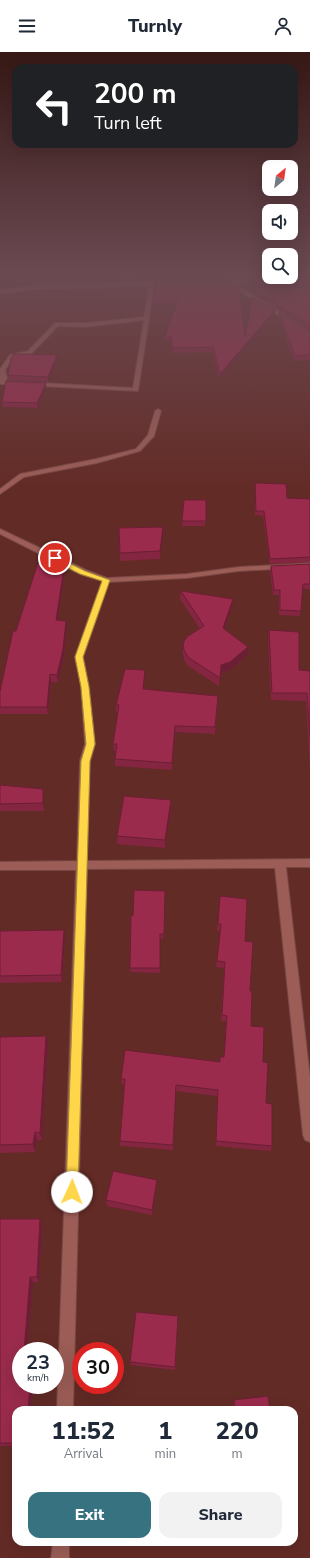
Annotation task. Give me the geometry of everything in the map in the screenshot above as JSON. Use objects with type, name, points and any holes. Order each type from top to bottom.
[{"type":"street","points":[[36,346],[30,352],[12,356],[2,370],[4,377],[1,382],[136,390],[143,346]]},
{"type":"street","points":[[0,492],[22,475],[97,461],[138,450],[151,436],[158,411]]},
{"type":"street","points":[[0,531],[83,572],[106,580],[187,576],[239,569],[310,565]]},
{"type":"street","points":[[65,1406],[85,761],[90,744],[85,687],[79,657],[106,580]]},
{"type":"street","points":[[280,863],[310,1135]]},
{"type":"street","points":[[0,866],[310,863]]},
{"type":"street","points":[[60,1558],[61,1546]]},
{"type":"building","points":[[173,346],[244,346],[220,374],[213,347],[173,348]]},
{"type":"building","points":[[291,346],[310,346],[310,355],[295,356]]},
{"type":"building","points":[[14,354],[57,355],[48,377],[8,375],[11,358]]},
{"type":"building","points":[[6,381],[46,383],[37,403],[2,402]]},
{"type":"building","points":[[255,483],[286,484],[287,498],[310,499],[310,557],[270,559],[264,511],[256,511]]},
{"type":"building","points":[[184,500],[206,500],[206,521],[182,521]]},
{"type":"building","points":[[163,527],[160,551],[120,553],[119,528]]},
{"type":"building","points":[[49,546],[67,547],[66,554]]},
{"type":"building","points":[[42,550],[65,561],[56,620],[66,621],[63,649],[57,675],[50,674],[47,707],[0,707],[0,688],[13,631],[16,631]]},
{"type":"building","points":[[310,564],[310,584],[303,584],[301,611],[280,610],[280,590],[274,590],[271,566]]},
{"type":"building","points":[[181,591],[233,599],[223,628],[248,647],[230,662],[221,665],[220,678],[189,658],[185,652],[183,647],[184,641],[188,636],[204,626]]},
{"type":"building","points":[[269,630],[299,632],[299,670],[310,671],[310,737],[307,693],[272,693]]},
{"type":"building","points":[[125,669],[145,670],[143,689],[218,696],[215,727],[175,726],[172,763],[115,759],[117,744],[113,744],[119,705],[116,705]]},
{"type":"building","points":[[0,785],[43,789],[43,803],[0,804]]},
{"type":"building","points":[[124,796],[171,800],[165,840],[117,836]]},
{"type":"building","points":[[134,890],[165,891],[164,934],[160,934],[160,968],[130,968],[131,915],[133,916]]},
{"type":"building","points":[[220,896],[247,899],[245,941],[253,942],[250,991],[252,991],[251,1026],[264,1027],[263,1062],[268,1063],[266,1103],[272,1104],[272,1146],[216,1141],[218,1090],[176,1085],[173,1145],[120,1141],[125,1079],[121,1079],[125,1050],[220,1062],[220,1057],[224,1057],[227,1016],[222,1015],[225,962],[217,961],[221,924],[218,924]]},
{"type":"building","points":[[64,930],[61,975],[0,976],[0,931]]},
{"type":"building","points":[[46,1036],[40,1133],[35,1132],[33,1144],[0,1145],[0,1037]]},
{"type":"building","points":[[113,1171],[157,1180],[152,1210],[106,1200]]},
{"type":"building","points":[[0,1219],[40,1219],[37,1277],[30,1277],[25,1342],[12,1342],[12,1394],[29,1394],[28,1406],[12,1406],[12,1443],[0,1443]]},
{"type":"building","points":[[136,1312],[178,1316],[175,1367],[130,1362]]},
{"type":"building","points":[[268,1396],[269,1406],[235,1406],[234,1400]]},
{"type":"route","points":[[55,558],[83,572],[106,580],[79,657],[85,687],[90,744],[85,761],[72,1192]]}]
